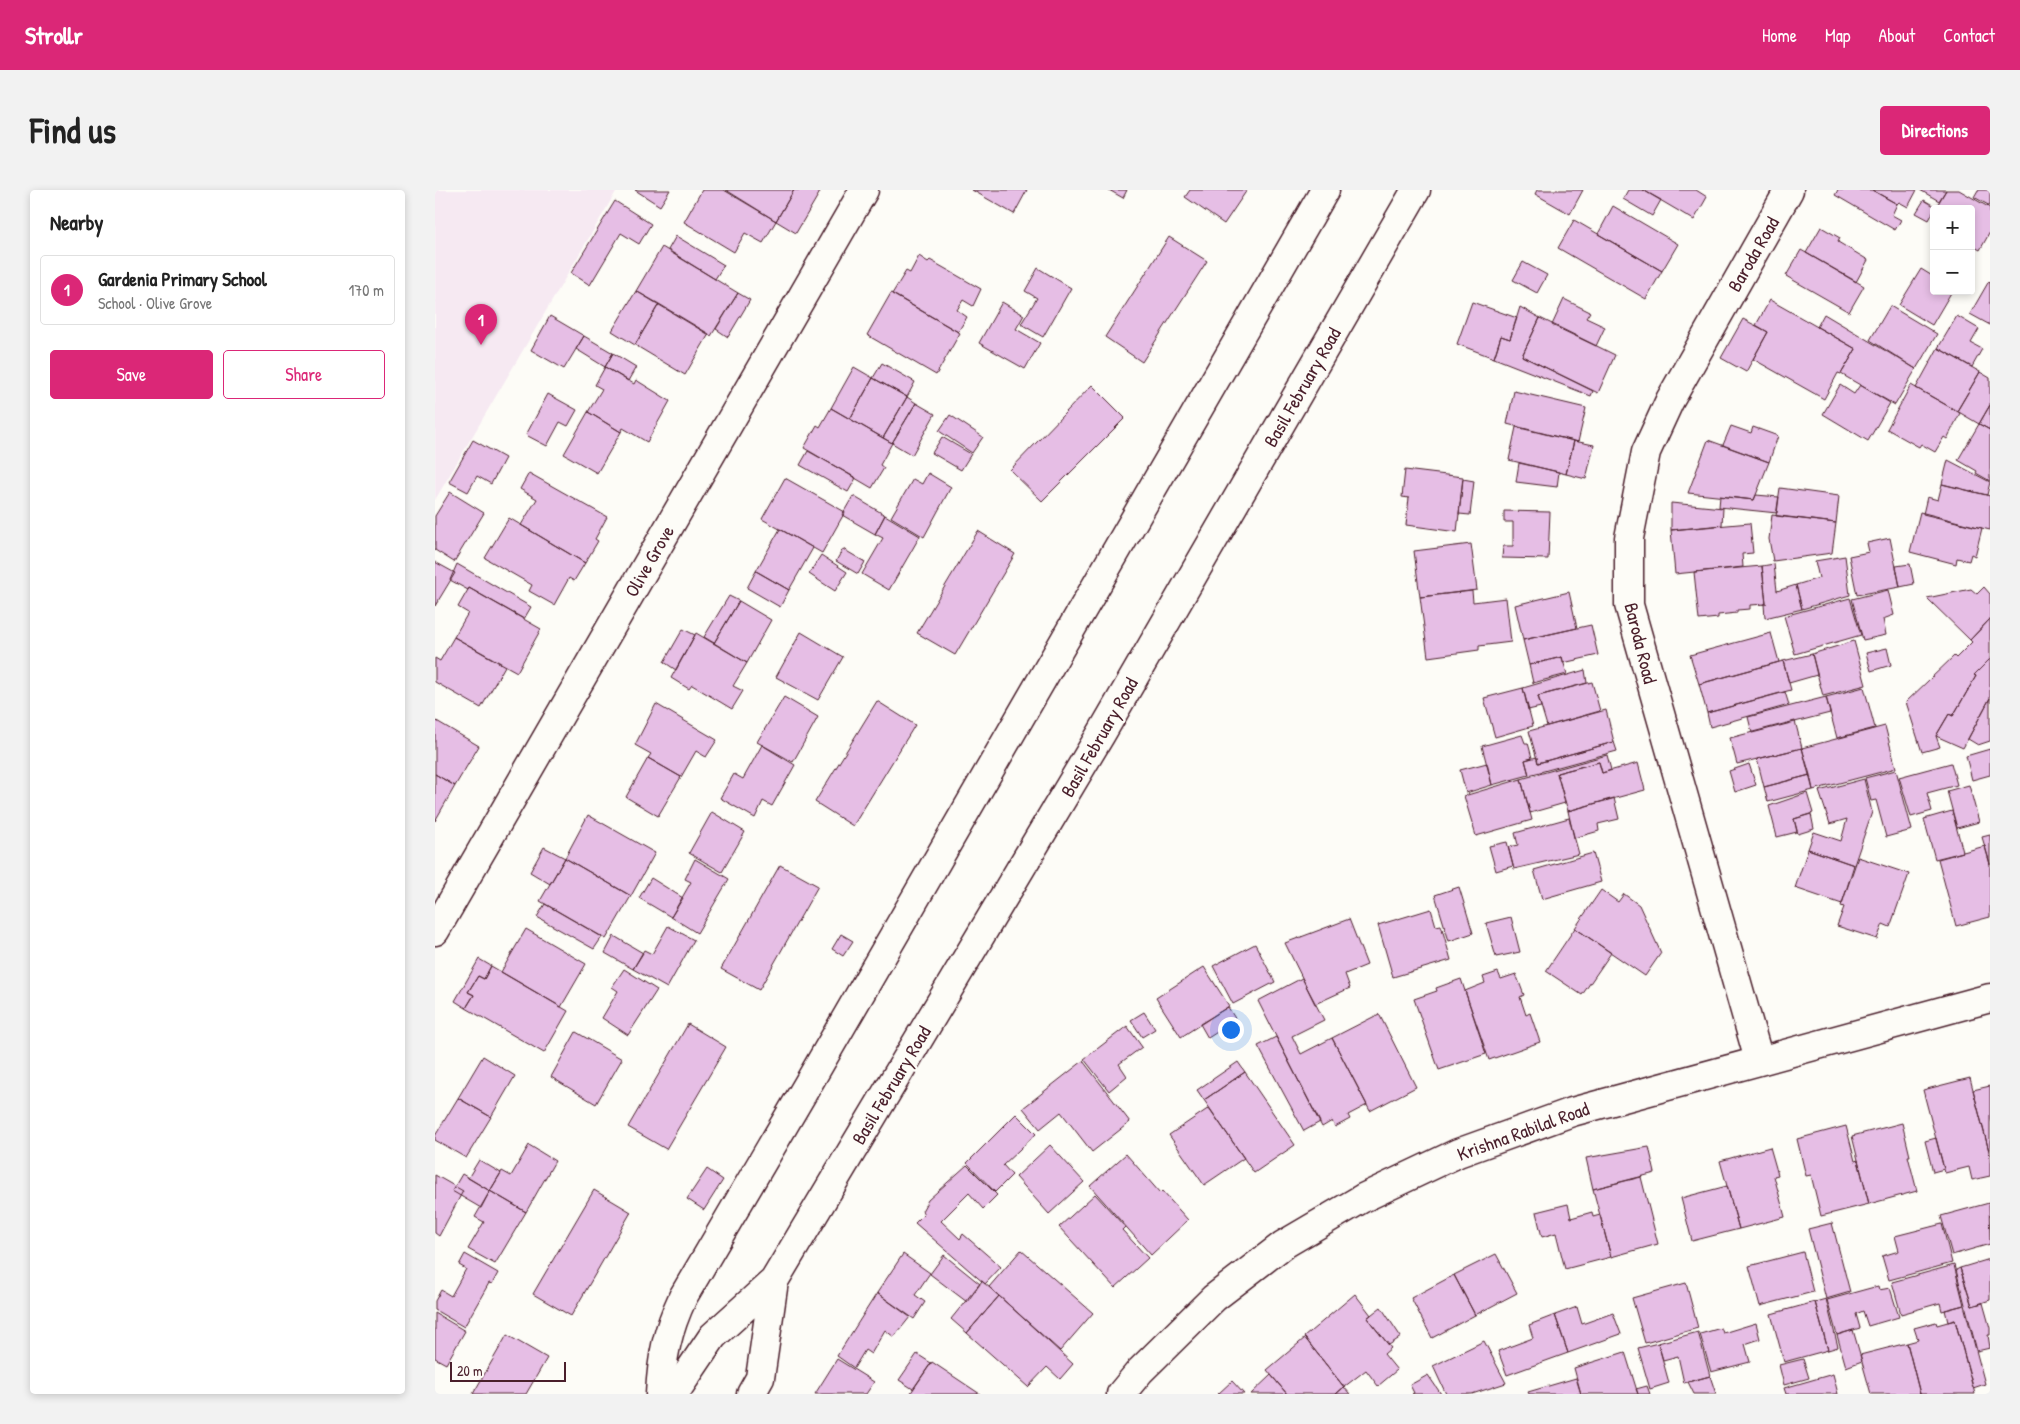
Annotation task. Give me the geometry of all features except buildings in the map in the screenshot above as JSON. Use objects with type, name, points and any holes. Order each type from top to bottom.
[{"type":"street","name":"Olive Grove","points":[[435,931],[864,190]]},
{"type":"street","points":[[659,1394],[661,1362],[669,1330],[683,1297],[1325,190]]},
{"type":"street","name":"Basil February Road","points":[[674,1394],[713,1336],[774,1281],[1101,734],[1416,190]]},
{"type":"street","name":"Baroda Road","points":[[1759,1060],[1629,605],[1629,538],[1645,452],[1670,400],[1789,190]]},
{"type":"street","name":"Krishna Rabilal Road","points":[[1121,1394],[1140,1371],[1214,1298],[1283,1245],[1363,1198],[1458,1153],[1572,1112],[1990,998]]},
{"type":"street","name":"Basil February Road","points":[[751,1394],[761,1378],[774,1281]]},
{"type":"shaded area","points":[[435,190],[617,190],[435,500]]},
{"type":"place","name":"Gardenia Primary School","points":[[481,345]]}]
